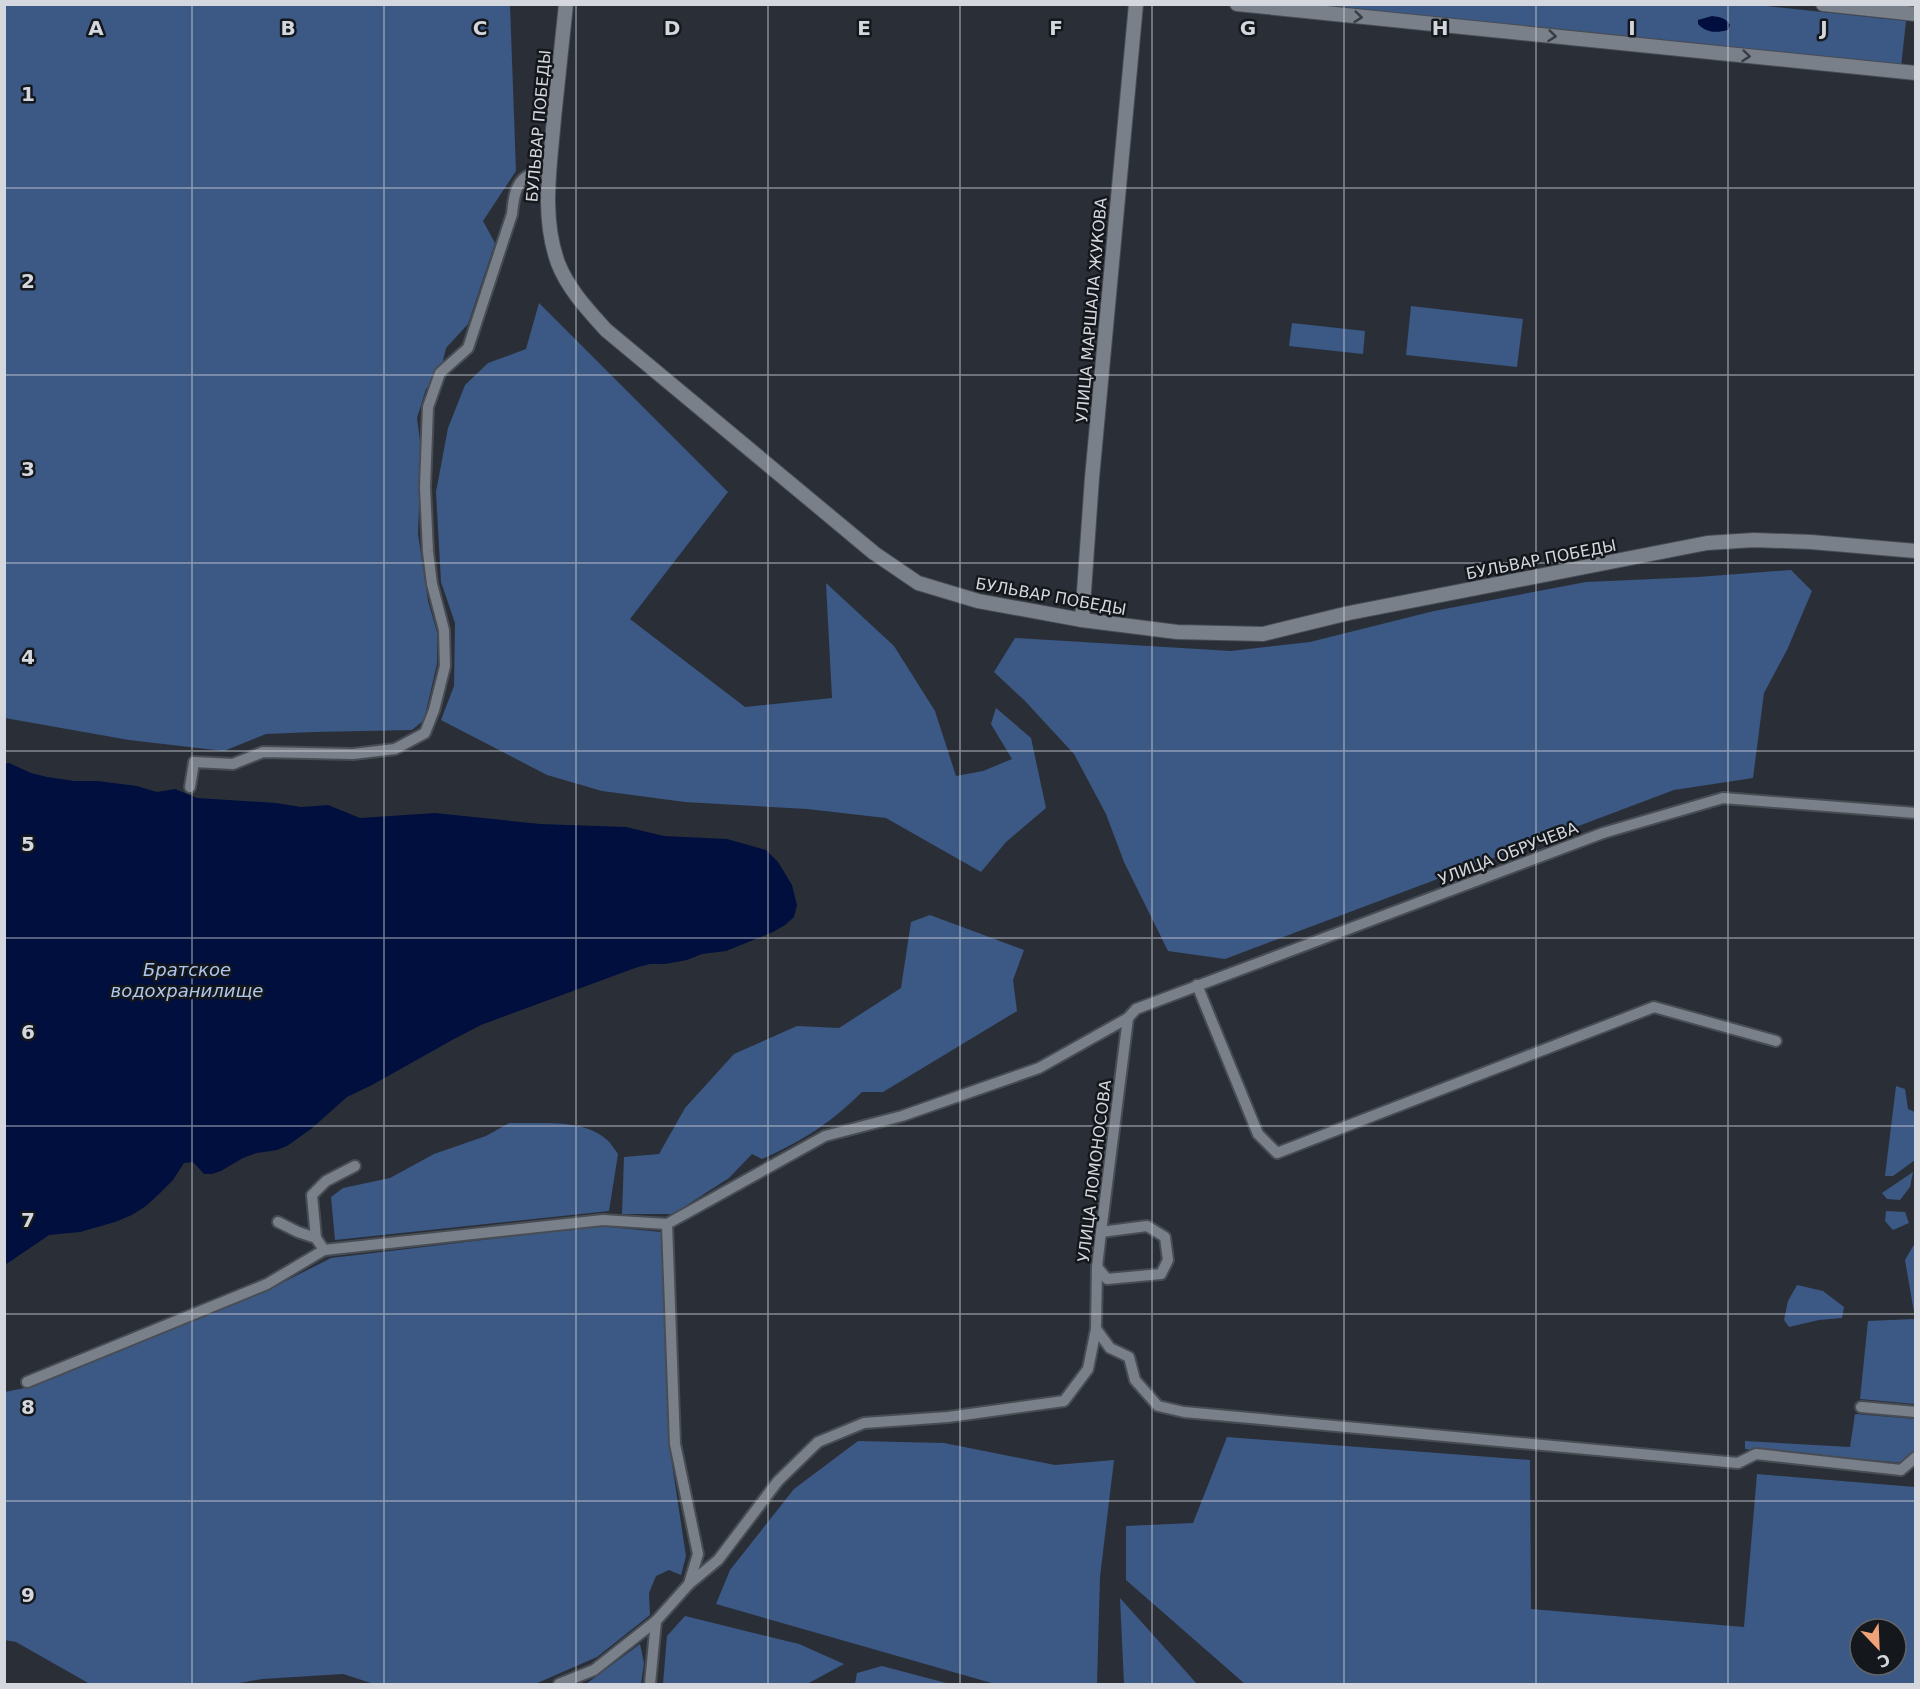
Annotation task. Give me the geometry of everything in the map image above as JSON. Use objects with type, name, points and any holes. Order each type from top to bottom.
[{"type":"street","name":"БУЛЬВАР ПОБЕДЫ","points":[[566,4],[549,169],[548,214],[559,266],[578,298],[606,330],[874,553],[918,583],[978,601],[1082,620],[1177,632],[1263,634],[1349,613],[1707,543],[1754,540],[1811,542],[1916,551]]},
{"type":"street","name":"УЛИЦА МАРШАЛА ЖУКОВА","points":[[1082,620],[1092,478],[1136,4]]},
{"type":"street","points":[[1237,4],[1324,9],[1916,73]]},
{"type":"street","points":[[1823,4],[1916,14]]},
{"type":"street","points":[[190,787],[194,762],[233,764],[264,752],[353,754],[395,749],[425,733],[434,710],[445,666],[444,630],[432,584],[428,552],[425,487],[428,407],[440,373],[468,348],[512,214],[514,196],[523,178],[531,172],[549,169]]},
{"type":"street","name":"УЛИЦА ОБРУЧЕВА","points":[[666,1224],[825,1136],[902,1116],[1039,1068],[1128,1017],[1136,1009],[1603,833],[1723,798],[1916,813]]},
{"type":"street","points":[[1197,985],[1258,1134],[1277,1154],[1654,1007],[1776,1041]]},
{"type":"street","name":"УЛИЦА ЛОМОНОСОВА","points":[[559,1684],[594,1670],[656,1621],[689,1584],[718,1560],[778,1481],[818,1442],[864,1423],[948,1417],[1064,1401],[1088,1369],[1096,1329],[1097,1268],[1128,1017]]},
{"type":"street","points":[[324,1250],[316,1238],[312,1196],[326,1181],[356,1166]]},
{"type":"street","points":[[27,1382],[267,1284],[324,1250],[603,1220],[666,1224],[675,1444],[698,1554],[689,1584]]},
{"type":"street","points":[[278,1222],[298,1233],[316,1238]]},
{"type":"street","points":[[1097,1268],[1107,1279],[1136,1278],[1161,1274],[1168,1260],[1165,1237],[1147,1226],[1101,1232]]},
{"type":"street","points":[[1096,1329],[1110,1348],[1129,1357],[1135,1380],[1158,1407],[1184,1412],[1738,1463],[1756,1454],[1901,1470],[1916,1457]]},
{"type":"street","points":[[1861,1407],[1916,1412]]},
{"type":"street","points":[[650,1684],[656,1621]]},
{"type":"shaded area","points":[[1748,4],[1906,21],[1901,67],[1340,8],[1335,5]]},
{"type":"shaded area","points":[[4,5],[510,5],[516,171],[483,221],[495,243],[468,324],[446,348],[440,373],[426,389],[417,418],[421,449],[418,534],[428,601],[437,632],[437,664],[424,720],[412,730],[266,734],[224,751],[129,740],[5,718]]},
{"type":"shaded area","points":[[539,303],[728,492],[630,619],[745,707],[832,698],[826,583],[894,646],[935,711],[956,776],[983,771],[1012,759],[991,724],[996,708],[1031,738],[1046,808],[1006,842],[981,872],[886,818],[807,809],[685,802],[602,791],[547,775],[441,720],[454,686],[455,623],[441,582],[436,492],[448,428],[465,385],[488,363],[526,349]]},
{"type":"shaded area","points":[[1411,306],[1523,319],[1517,367],[1406,355]]},
{"type":"shaded area","points":[[1292,323],[1365,331],[1363,354],[1289,346]]},
{"type":"shaded area","points":[[1791,570],[1812,591],[1787,650],[1764,693],[1753,778],[1674,790],[1225,959],[1168,951],[1124,862],[1106,814],[1074,754],[1025,701],[994,672],[1015,638],[1231,651],[1310,642],[1434,611],[1586,582]]},
{"type":"shaded area","points":[[930,915],[1024,950],[1013,980],[1017,1011],[883,1092],[862,1092],[827,1122],[790,1146],[762,1159],[752,1154],[729,1178],[673,1214],[622,1214],[624,1157],[659,1154],[685,1108],[734,1054],[797,1026],[839,1028],[901,988],[911,922]]},
{"type":"shaded area","points":[[1896,1086],[1905,1089],[1908,1109],[1915,1112],[1915,1160],[1893,1176],[1885,1176]]},
{"type":"shaded area","points":[[509,1123],[573,1125],[596,1132],[606,1139],[618,1154],[609,1211],[335,1240],[331,1197],[343,1188],[390,1178],[434,1154],[486,1136]]},
{"type":"shaded area","points":[[1913,1172],[1910,1187],[1900,1200],[1887,1199],[1882,1193]]},
{"type":"shaded area","points":[[1886,1211],[1905,1212],[1909,1223],[1893,1230],[1885,1221]]},
{"type":"shaded area","points":[[599,1226],[661,1232],[669,1444],[686,1556],[681,1575],[669,1570],[656,1576],[649,1593],[650,1615],[597,1657],[535,1684],[374,1684],[343,1674],[262,1679],[234,1684],[90,1684],[16,1642],[5,1640],[5,1392],[29,1387],[272,1288],[331,1258]]},
{"type":"shaded area","points":[[1915,1243],[1915,1318],[1905,1260]]},
{"type":"shaded area","points":[[1797,1285],[1823,1291],[1844,1307],[1842,1318],[1819,1320],[1789,1327],[1784,1320],[1788,1301]]},
{"type":"shaded area","points":[[1915,1319],[1915,1404],[1860,1399],[1868,1321]]},
{"type":"shaded area","points":[[1855,1414],[1915,1419],[1915,1452],[1905,1463],[1745,1449],[1745,1441],[1850,1447]]},
{"type":"shaded area","points":[[1227,1437],[1530,1460],[1531,1609],[1744,1627],[1757,1474],[1915,1487],[1915,1684],[1245,1684],[1126,1580],[1126,1526],[1193,1523]]},
{"type":"shaded area","points":[[858,1441],[944,1443],[1055,1465],[1114,1460],[1100,1577],[1097,1684],[995,1684],[716,1604],[730,1570],[794,1489]]},
{"type":"shaded area","points":[[1120,1598],[1197,1684],[1124,1684]]},
{"type":"shaded area","points":[[685,1616],[799,1644],[844,1664],[807,1684],[663,1684],[667,1636]]},
{"type":"shaded area","points":[[640,1644],[644,1663],[641,1684],[586,1684]]},
{"type":"shaded area","points":[[882,1666],[950,1684],[855,1684],[857,1673]]},
{"type":"water","points":[[1712,16],[1727,21],[1730,25],[1728,30],[1712,32],[1698,24],[1698,20]]},
{"type":"water","name":"Братское водохранилище","points":[[9,763],[47,777],[137,786],[157,792],[175,789],[197,798],[276,803],[301,807],[328,805],[360,818],[435,813],[540,824],[626,827],[664,836],[727,839],[766,850],[778,862],[792,885],[797,905],[794,917],[785,925],[726,951],[635,968],[481,1025],[347,1097],[311,1129],[287,1146],[243,1158],[212,1174],[204,1174],[193,1162],[184,1163],[173,1180],[159,1194],[132,1215],[80,1232],[49,1235],[5,1265],[4,764]]}]
